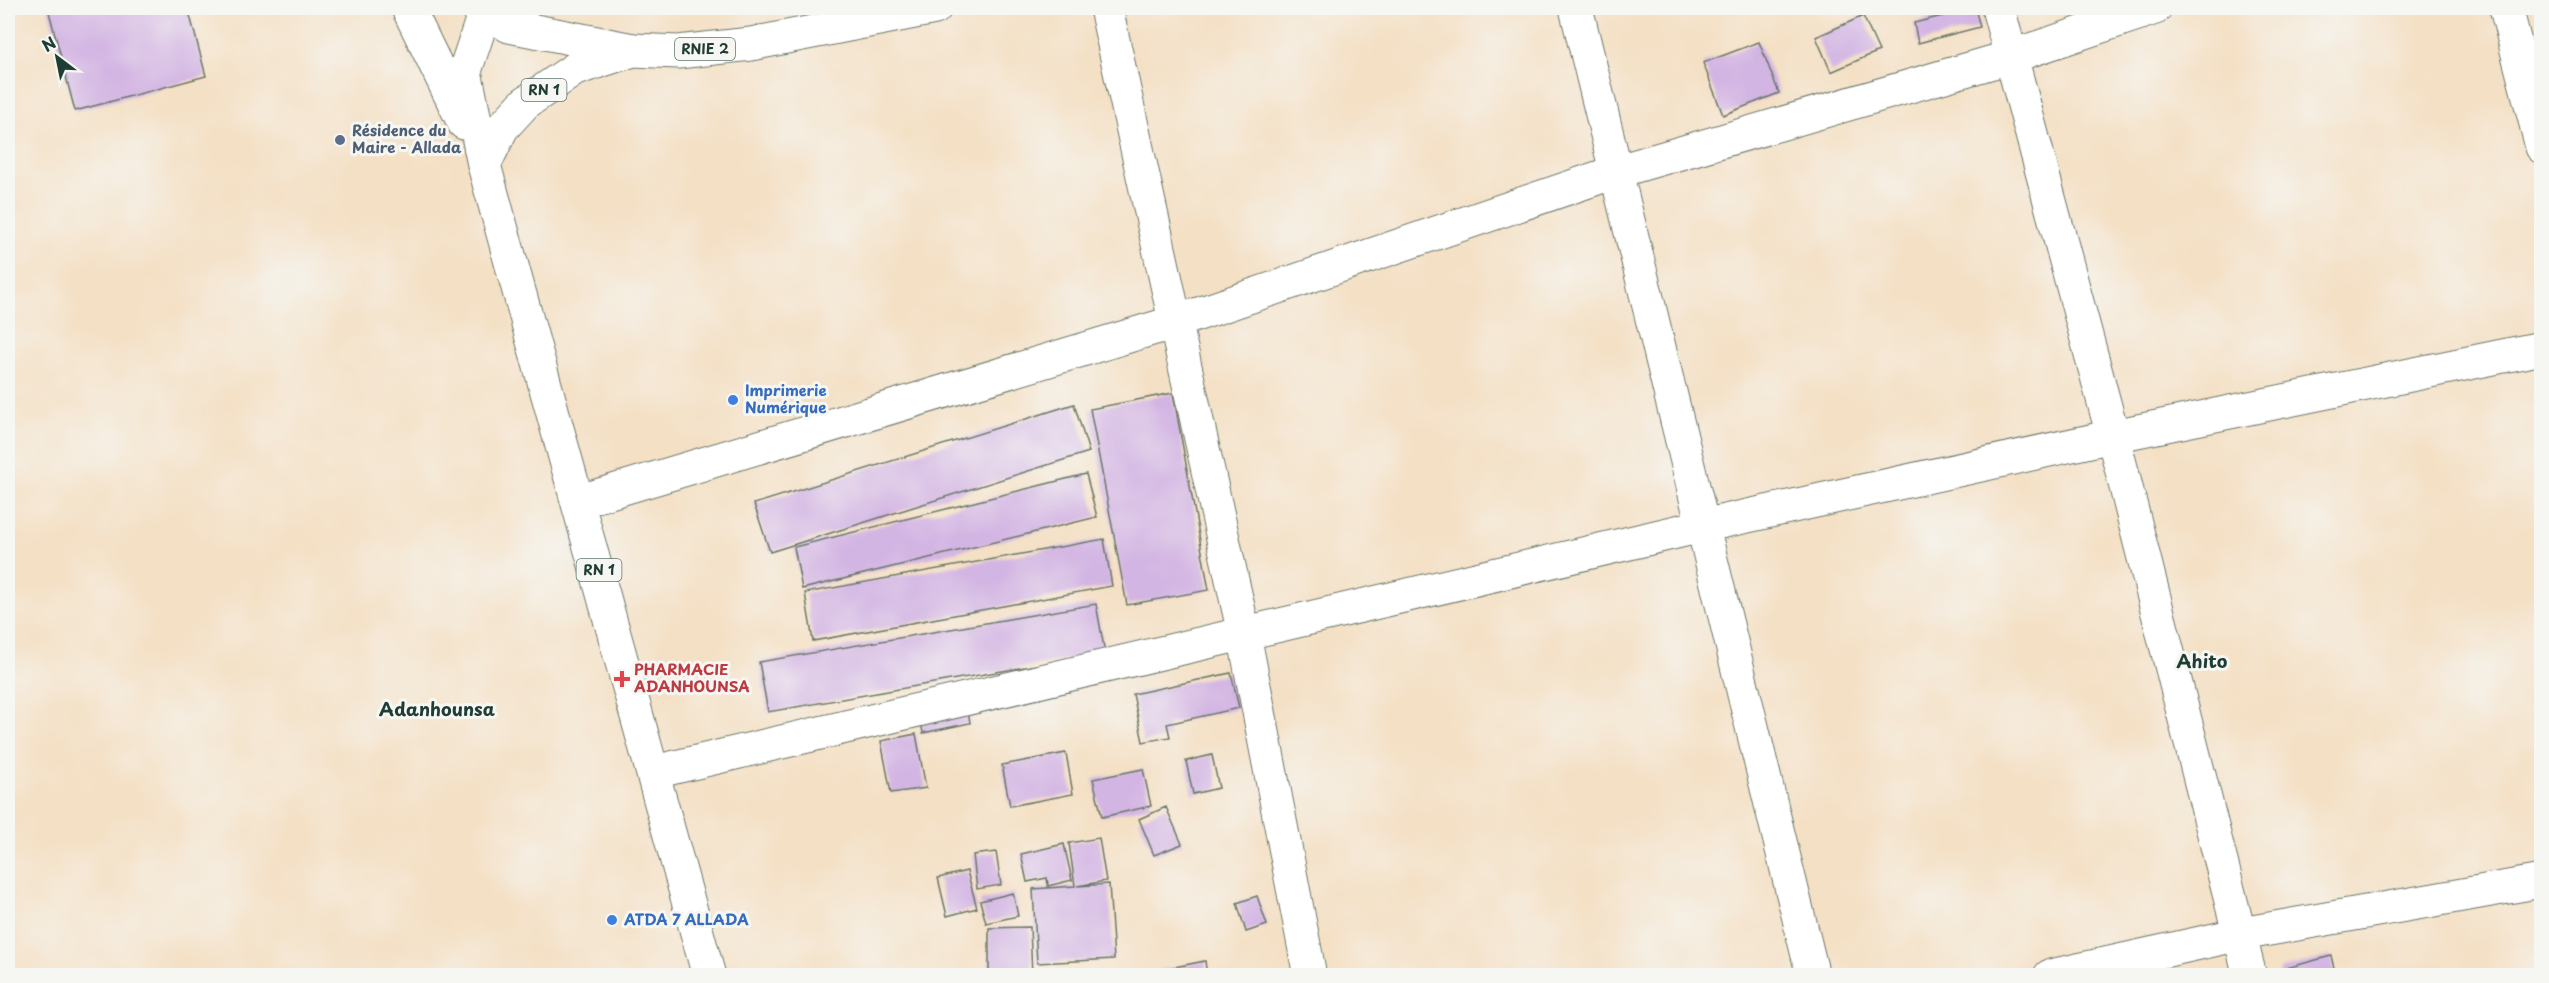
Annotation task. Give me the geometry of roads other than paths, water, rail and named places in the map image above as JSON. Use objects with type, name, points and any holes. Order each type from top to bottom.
[{"type":"main road","name":"RN 1","points":[[408,8],[484,165]]},
{"type":"main road","name":"RN 1","points":[[483,8],[465,71],[484,165],[580,501],[709,975]]},
{"type":"main road","name":"RNIE 2","points":[[483,8],[509,26],[633,50],[678,52],[751,44],[935,8]]},
{"type":"main road","points":[[1106,8],[1244,634],[1310,975]]},
{"type":"main road","points":[[1576,8],[1813,975]]},
{"type":"main road","points":[[1998,8],[2113,436],[2250,975]]},
{"type":"main road","points":[[580,501],[1175,322],[1615,172],[2010,57],[2155,8]]},
{"type":"main road","points":[[2506,8],[2541,147]]},
{"type":"main road","name":"RN 1","points":[[484,165],[502,128],[525,103],[575,69],[633,50]]},
{"type":"main road","points":[[654,772],[1702,526],[2113,436],[2541,348]]},
{"type":"main road","points":[[2050,975],[2241,934],[2541,881]]},
{"type":"place","name":"Résidence du Maire - Allada","points":[[340,140]]},
{"type":"place","name":"Imprimerie Numérique","points":[[733,400]]},
{"type":"place","name":"PHARMACIE ADANHOUNSA","points":[[622,679]]},
{"type":"place","name":"ATDA 7 ALLADA","points":[[612,920]]},
{"type":"district","name":"Ahito","points":[[2202,662]]},
{"type":"district","name":"Adanhounsa","points":[[437,710]]}]
